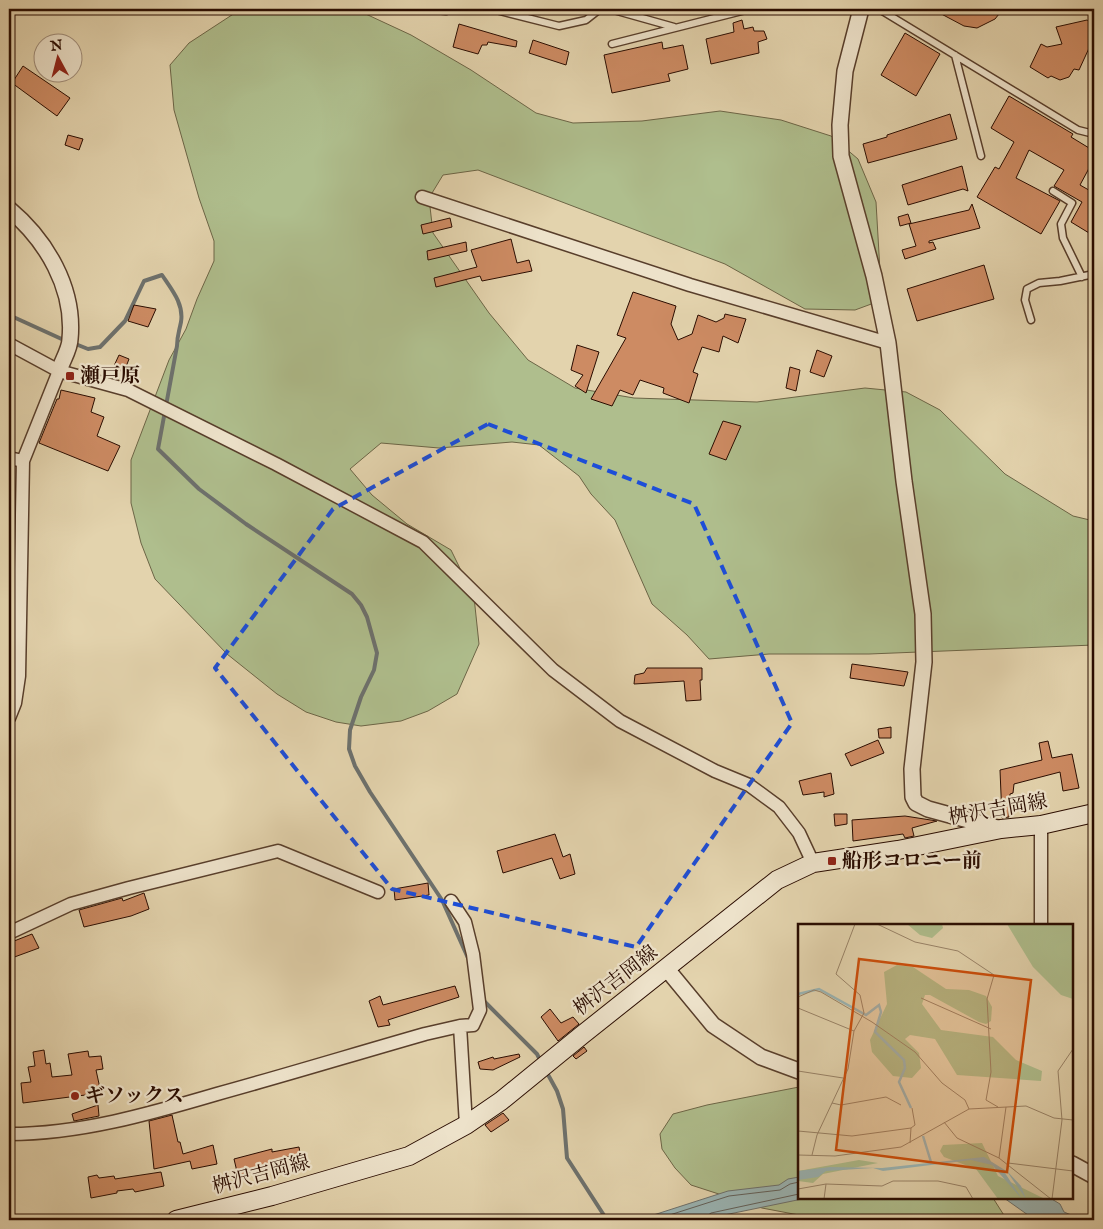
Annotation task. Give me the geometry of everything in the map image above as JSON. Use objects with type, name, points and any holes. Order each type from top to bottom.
[{"type":"main road","name":"桝沢吉岡線","points":[[176,1220],[272,1196],[409,1156],[466,1125],[538,1072],[777,880],[813,863],[898,850],[1000,829],[1041,825],[1094,813]]},
{"type":"street","points":[[861,9],[845,70],[840,125],[840,156],[874,276],[888,343],[904,481],[923,614],[924,662],[912,769],[913,797],[916,802],[928,809],[1000,829]]},
{"type":"street","points":[[422,196],[690,285],[888,343]]},
{"type":"street","points":[[9,209],[32,229],[45,246],[64,289],[70,315],[69,345],[23,461],[19,676],[15,703],[9,718]]},
{"type":"street","points":[[9,344],[58,371],[128,390],[276,464],[423,542],[553,670],[620,721],[715,771],[750,784],[779,807],[799,833],[813,863]]},
{"type":"street","points":[[9,458],[23,461]]},
{"type":"street","points":[[1041,825],[1041,924]]},
{"type":"street","points":[[9,933],[71,904],[278,851],[378,892]]},
{"type":"street","points":[[9,1134],[32,1134],[94,1126],[153,1112],[425,1034],[473,1024],[480,1010],[473,954],[465,922],[451,901]]},
{"type":"street","points":[[666,968],[713,1025],[761,1057],[798,1071]]},
{"type":"street","points":[[460,1026],[466,1125]]},
{"type":"street","points":[[1073,1165],[1094,1176]]},
{"type":"lane","points":[[426,9],[446,11],[451,9]]},
{"type":"lane","points":[[492,9],[559,26],[586,20],[600,9]]},
{"type":"lane","points":[[610,9],[676,28]]},
{"type":"lane","points":[[612,44],[750,9]]},
{"type":"lane","points":[[879,9],[1078,130],[1094,134]]},
{"type":"lane","points":[[955,55],[981,156]]},
{"type":"lane","points":[[1053,191],[1072,202],[1061,224],[1062,238],[1082,277]]},
{"type":"lane","points":[[1031,320],[1025,300],[1027,289],[1039,283],[1094,274]]},
{"type":"highlighted area","points":[[488,424],[694,504],[792,723],[636,947],[392,889],[215,668],[333,509]]},
{"type":"green space","points":[[241,9],[355,9],[411,35],[471,70],[536,113],[573,123],[642,121],[720,111],[781,120],[831,136],[858,159],[876,202],[881,288],[874,303],[855,310],[805,309],[725,264],[478,170],[443,175],[429,198],[433,233],[489,313],[528,360],[575,388],[634,398],[757,402],[865,388],[906,392],[940,410],[1005,474],[1073,516],[1094,521],[1094,645],[869,654],[769,654],[709,659],[687,635],[652,604],[615,520],[591,494],[579,476],[539,445],[512,442],[439,448],[381,443],[350,469],[372,495],[407,524],[451,550],[474,597],[479,644],[457,694],[428,711],[401,721],[361,726],[336,722],[306,712],[277,694],[227,654],[155,579],[141,543],[131,503],[131,460],[169,360],[186,329],[214,261],[214,241],[199,198],[174,110],[170,65],[189,43]]},
{"type":"green space","points":[[798,1087],[798,1199],[994,1199],[1007,1220],[825,1220],[762,1208],[691,1185],[675,1168],[662,1149],[660,1134],[673,1114],[707,1105]]},
{"type":"water","points":[[798,1177],[798,1199],[802,1199],[700,1220],[638,1220],[728,1191],[779,1185],[788,1179]]},
{"type":"water","points":[[1005,1199],[1052,1199],[1060,1204],[1064,1212],[1083,1220],[1035,1220]]},
{"type":"building","points":[[932,9],[1003,9],[995,19],[977,28],[964,26]]},
{"type":"building","points":[[742,20],[744,29],[753,27],[754,31],[764,31],[767,39],[758,42],[759,53],[711,64],[706,39],[734,32],[733,23]]},
{"type":"building","points":[[1087,20],[1094,24],[1094,47],[1090,46],[1079,70],[1074,69],[1069,77],[1060,80],[1051,76],[1048,78],[1030,67],[1041,44],[1047,47],[1062,44],[1056,27]]},
{"type":"building","points":[[459,24],[517,41],[516,47],[488,42],[487,45],[482,45],[478,54],[453,47]]},
{"type":"building","points":[[905,33],[940,54],[916,96],[881,75]]},
{"type":"building","points":[[533,40],[569,52],[566,65],[529,53]]},
{"type":"building","points":[[662,42],[663,49],[683,45],[688,69],[668,74],[670,81],[612,93],[604,55]]},
{"type":"building","points":[[23,66],[32,72],[32,82],[46,82],[70,98],[57,116],[12,83]]},
{"type":"building","points":[[1009,96],[1073,134],[1071,137],[1094,151],[1094,159],[1080,185],[1094,193],[1094,236],[1071,222],[1082,202],[1054,186],[1064,170],[1029,150],[1016,178],[1060,201],[1041,234],[977,197],[995,167],[999,169],[1014,142],[991,128]]},
{"type":"building","points":[[950,114],[957,139],[868,163],[863,144]]},
{"type":"building","points":[[68,135],[83,139],[79,150],[65,145]]},
{"type":"building","points":[[962,166],[968,191],[963,189],[908,205],[902,185]]},
{"type":"building","points":[[972,204],[980,228],[929,241],[929,243],[933,242],[936,249],[905,259],[902,250],[916,246],[909,224],[969,210]]},
{"type":"building","points":[[908,214],[911,223],[900,226],[898,217]]},
{"type":"building","points":[[450,218],[452,227],[423,234],[421,225]]},
{"type":"building","points":[[511,239],[517,263],[529,260],[532,271],[482,281],[480,276],[436,287],[434,278],[477,267],[471,250]]},
{"type":"building","points":[[466,242],[467,251],[428,260],[427,251]]},
{"type":"building","points":[[984,265],[994,299],[917,321],[907,289]]},
{"type":"building","points":[[633,292],[676,306],[671,324],[678,340],[692,334],[698,315],[716,322],[724,318],[725,314],[746,319],[738,343],[723,336],[719,352],[702,347],[693,372],[698,374],[689,403],[663,393],[664,388],[640,380],[633,395],[620,390],[612,406],[591,399],[626,338],[617,335]]},
{"type":"building","points":[[134,305],[156,309],[148,327],[128,321]]},
{"type":"building","points":[[577,345],[599,352],[586,393],[575,386],[583,375],[571,370]]},
{"type":"building","points":[[817,350],[832,356],[824,377],[810,372]]},
{"type":"building","points":[[119,355],[129,359],[124,372],[113,368]]},
{"type":"building","points":[[790,367],[800,370],[796,391],[786,388]]},
{"type":"building","points":[[61,390],[95,398],[91,412],[104,417],[97,436],[120,446],[108,471],[39,443],[57,399],[59,399]]},
{"type":"building","points":[[723,421],[741,426],[726,460],[709,454]]},
{"type":"building","points":[[852,664],[908,672],[904,686],[850,678]]},
{"type":"building","points":[[647,668],[702,668],[702,680],[700,680],[701,700],[686,701],[684,681],[634,684],[635,675],[644,673]]},
{"type":"building","points":[[891,727],[891,738],[879,738],[878,729]]},
{"type":"building","points":[[878,740],[884,753],[851,766],[845,754]]},
{"type":"building","points":[[1048,741],[1052,758],[1072,754],[1079,788],[1063,791],[1060,772],[1014,784],[1013,793],[1010,794],[1009,817],[1002,818],[1000,770],[1042,760],[1039,743]]},
{"type":"building","points":[[831,773],[834,794],[824,797],[824,792],[803,795],[799,781]]},
{"type":"building","points":[[834,814],[847,814],[847,824],[835,826]]},
{"type":"building","points":[[905,816],[937,821],[912,828],[914,836],[905,838],[903,834],[853,841],[852,820]]},
{"type":"building","points":[[555,834],[563,857],[570,854],[575,874],[560,879],[552,858],[503,873],[497,851]]},
{"type":"building","points":[[428,883],[429,895],[395,900],[394,889]]},
{"type":"building","points":[[144,893],[149,909],[131,916],[84,927],[79,910],[122,898],[123,901]]},
{"type":"building","points":[[32,934],[39,948],[9,959],[9,943]]},
{"type":"building","points":[[455,986],[459,997],[388,1020],[390,1025],[378,1027],[369,1001],[380,996],[383,1005]]},
{"type":"building","points":[[550,1009],[561,1023],[573,1017],[579,1024],[558,1041],[541,1017]]},
{"type":"building","points":[[584,1047],[587,1051],[576,1059],[573,1056]]},
{"type":"building","points":[[44,1050],[46,1064],[50,1063],[52,1077],[72,1075],[68,1054],[88,1051],[89,1057],[101,1056],[103,1069],[96,1070],[101,1093],[23,1103],[21,1083],[31,1082],[28,1067],[35,1066],[33,1052]]},
{"type":"building","points":[[519,1054],[520,1057],[493,1070],[480,1069],[478,1062],[493,1057],[494,1059]]},
{"type":"building","points":[[98,1105],[99,1116],[74,1121],[72,1114]]},
{"type":"building","points":[[503,1113],[509,1120],[491,1132],[485,1125]]},
{"type":"building","points":[[172,1115],[178,1142],[180,1142],[183,1154],[213,1145],[217,1164],[192,1169],[190,1161],[154,1169],[149,1121]]},
{"type":"building","points":[[299,1147],[300,1153],[275,1161],[276,1164],[238,1176],[234,1159],[272,1149],[272,1152]]},
{"type":"building","points":[[161,1172],[164,1186],[135,1192],[133,1189],[117,1191],[117,1193],[91,1198],[88,1177],[97,1175],[99,1178],[114,1176],[115,1179]]},
{"type":"waterway","points":[[73,343],[88,349],[100,347],[125,321],[144,281],[162,275],[179,303],[181,322],[158,449],[199,489],[246,524],[352,594],[361,605],[367,617],[377,653],[374,670],[361,697],[350,730],[349,749],[355,766],[370,792],[442,900],[468,958]]},
{"type":"waterway","points":[[9,315],[66,341]]},
{"type":"waterway","points":[[483,1000],[537,1054],[541,1062]]},
{"type":"waterway","points":[[546,1071],[557,1091],[563,1109],[567,1158],[607,1220]]},
{"type":"place","name":"瀬戸原","points":[[70,376]]},
{"type":"place","name":"船形コロニー前","points":[[832,861]]},
{"type":"place","name":"ギソックス","points":[[75,1096]]}]
